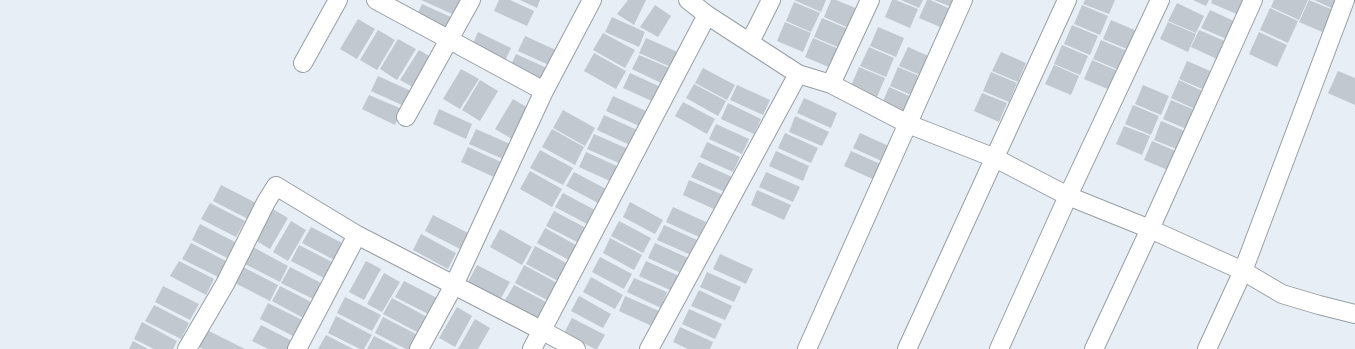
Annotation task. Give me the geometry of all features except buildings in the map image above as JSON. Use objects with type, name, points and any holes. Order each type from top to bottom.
[{"type":"street","points":[[303,63],[338,0]]},
{"type":"street","points":[[376,0],[544,91]]},
{"type":"street","points":[[406,117],[472,0]]},
{"type":"street","points":[[419,349],[454,285],[544,91],[592,0]]},
{"type":"street","points":[[688,0],[707,15],[798,74],[831,84],[908,124],[994,158],[1068,196],[1150,229],[1243,271],[1282,294],[1355,314]]},
{"type":"street","points":[[750,42],[771,0]]},
{"type":"street","points":[[831,84],[870,0]]},
{"type":"street","points":[[807,349],[963,0]]},
{"type":"street","points":[[907,349],[1067,0]]},
{"type":"street","points":[[999,349],[1068,196],[1160,0]]},
{"type":"street","points":[[1094,349],[1150,229],[1253,0]]},
{"type":"street","points":[[1207,349],[1243,271],[1345,0]]},
{"type":"street","points":[[532,349],[707,15]]},
{"type":"street","points":[[649,349],[798,74]]},
{"type":"street","points":[[187,349],[226,284],[266,202],[276,186],[357,235],[543,330],[576,349]]},
{"type":"street","points":[[296,349],[357,235]]}]
